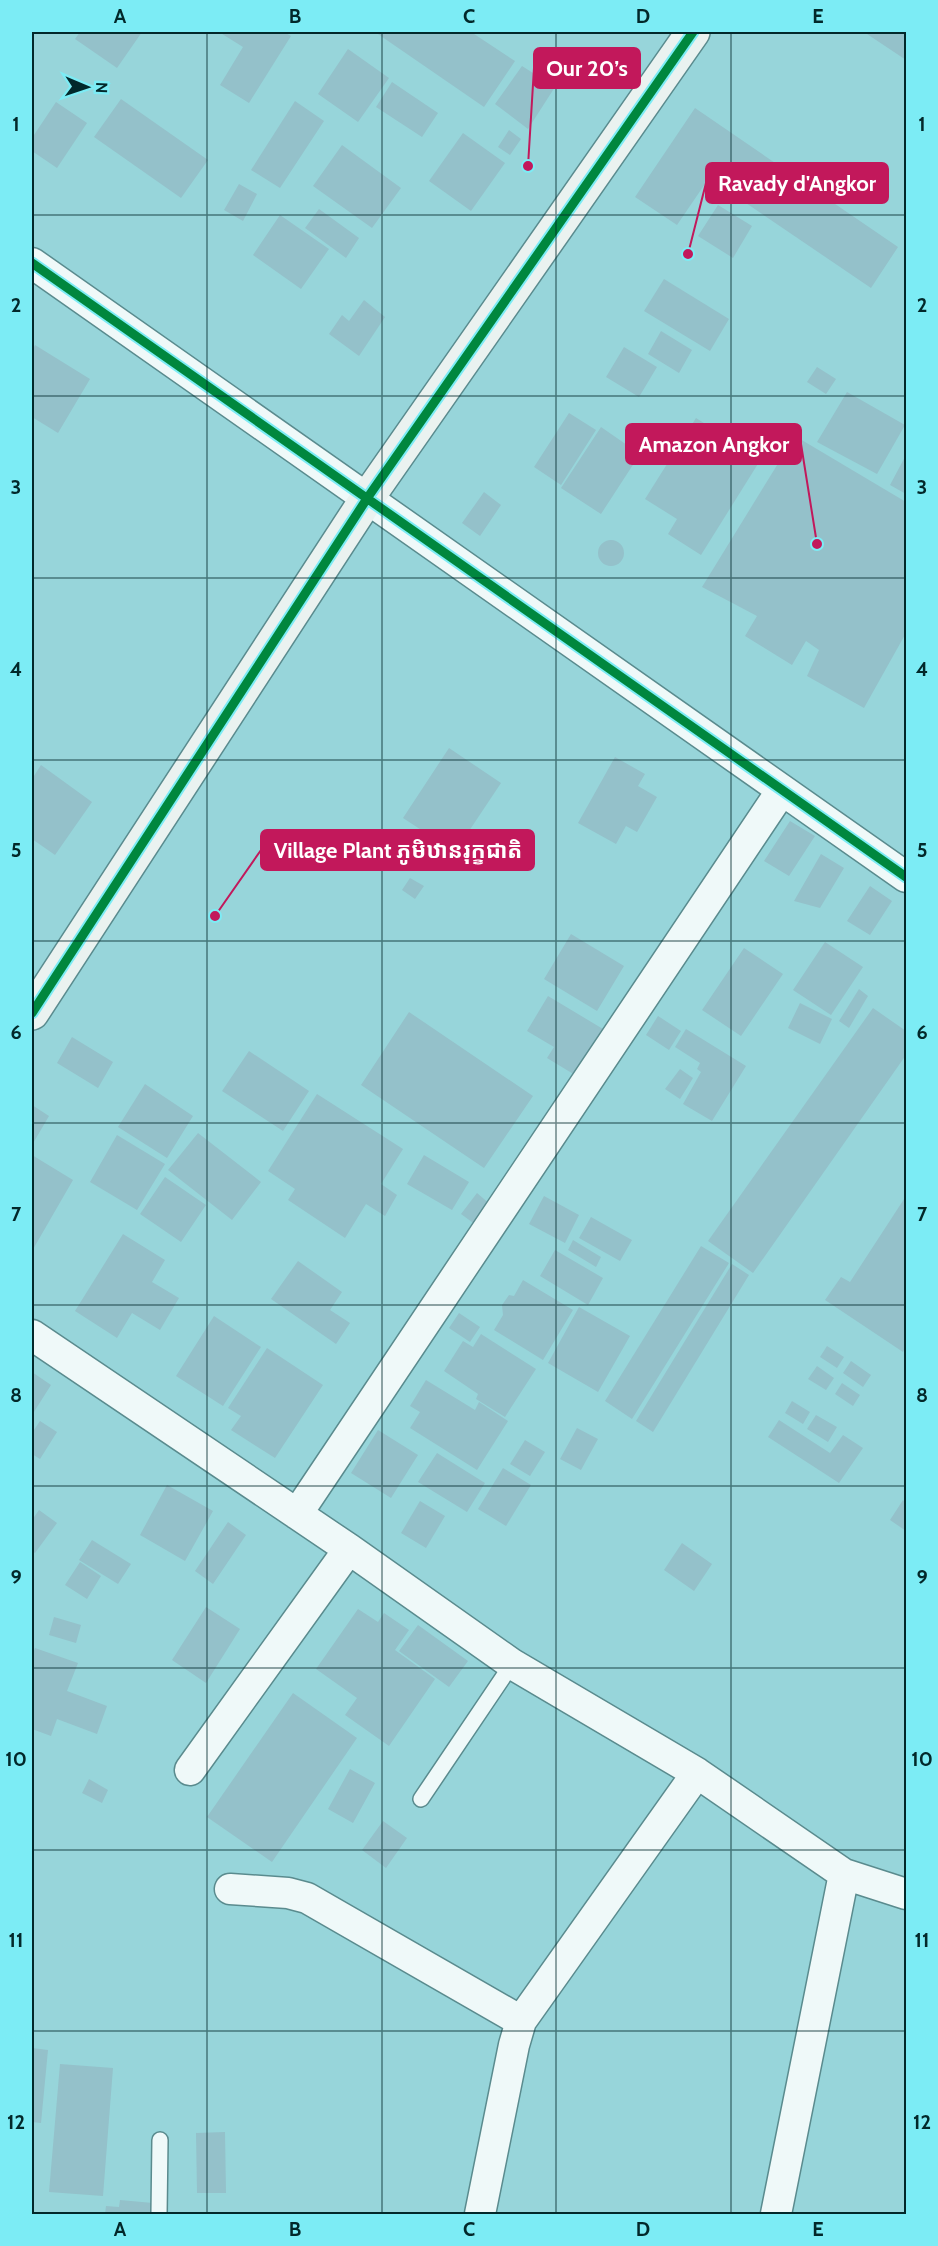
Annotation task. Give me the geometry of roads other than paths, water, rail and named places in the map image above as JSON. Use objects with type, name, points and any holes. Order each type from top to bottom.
[{"type":"street","points":[[32,1013],[368,497],[693,32]]},
{"type":"street","points":[[32,263],[906,877]]},
{"type":"street","points":[[297,1514],[782,790]]},
{"type":"street","points":[[32,1335],[349,1549],[512,1664],[697,1773],[844,1874],[906,1894]]},
{"type":"street","points":[[190,1770],[349,1549]]},
{"type":"street","points":[[480,2214],[514,2045],[521,2021],[697,1773]]},
{"type":"street","points":[[776,2214],[844,1874]]},
{"type":"street","points":[[230,1888],[288,1893],[308,1898],[521,2021]]},
{"type":"lane","points":[[421,1799],[512,1664]]},
{"type":"lane","points":[[159,2214],[160,2140]]},
{"type":"place","name":"Our 20’s","points":[[528,166]]},
{"type":"place","name":"Ravady d'Angkor","points":[[688,254]]},
{"type":"place","name":"Amazon Angkor","points":[[817,544]]},
{"type":"place","name":"Village Plant ភូមិឋានរុក្ខជាតិ","points":[[215,916]]}]
